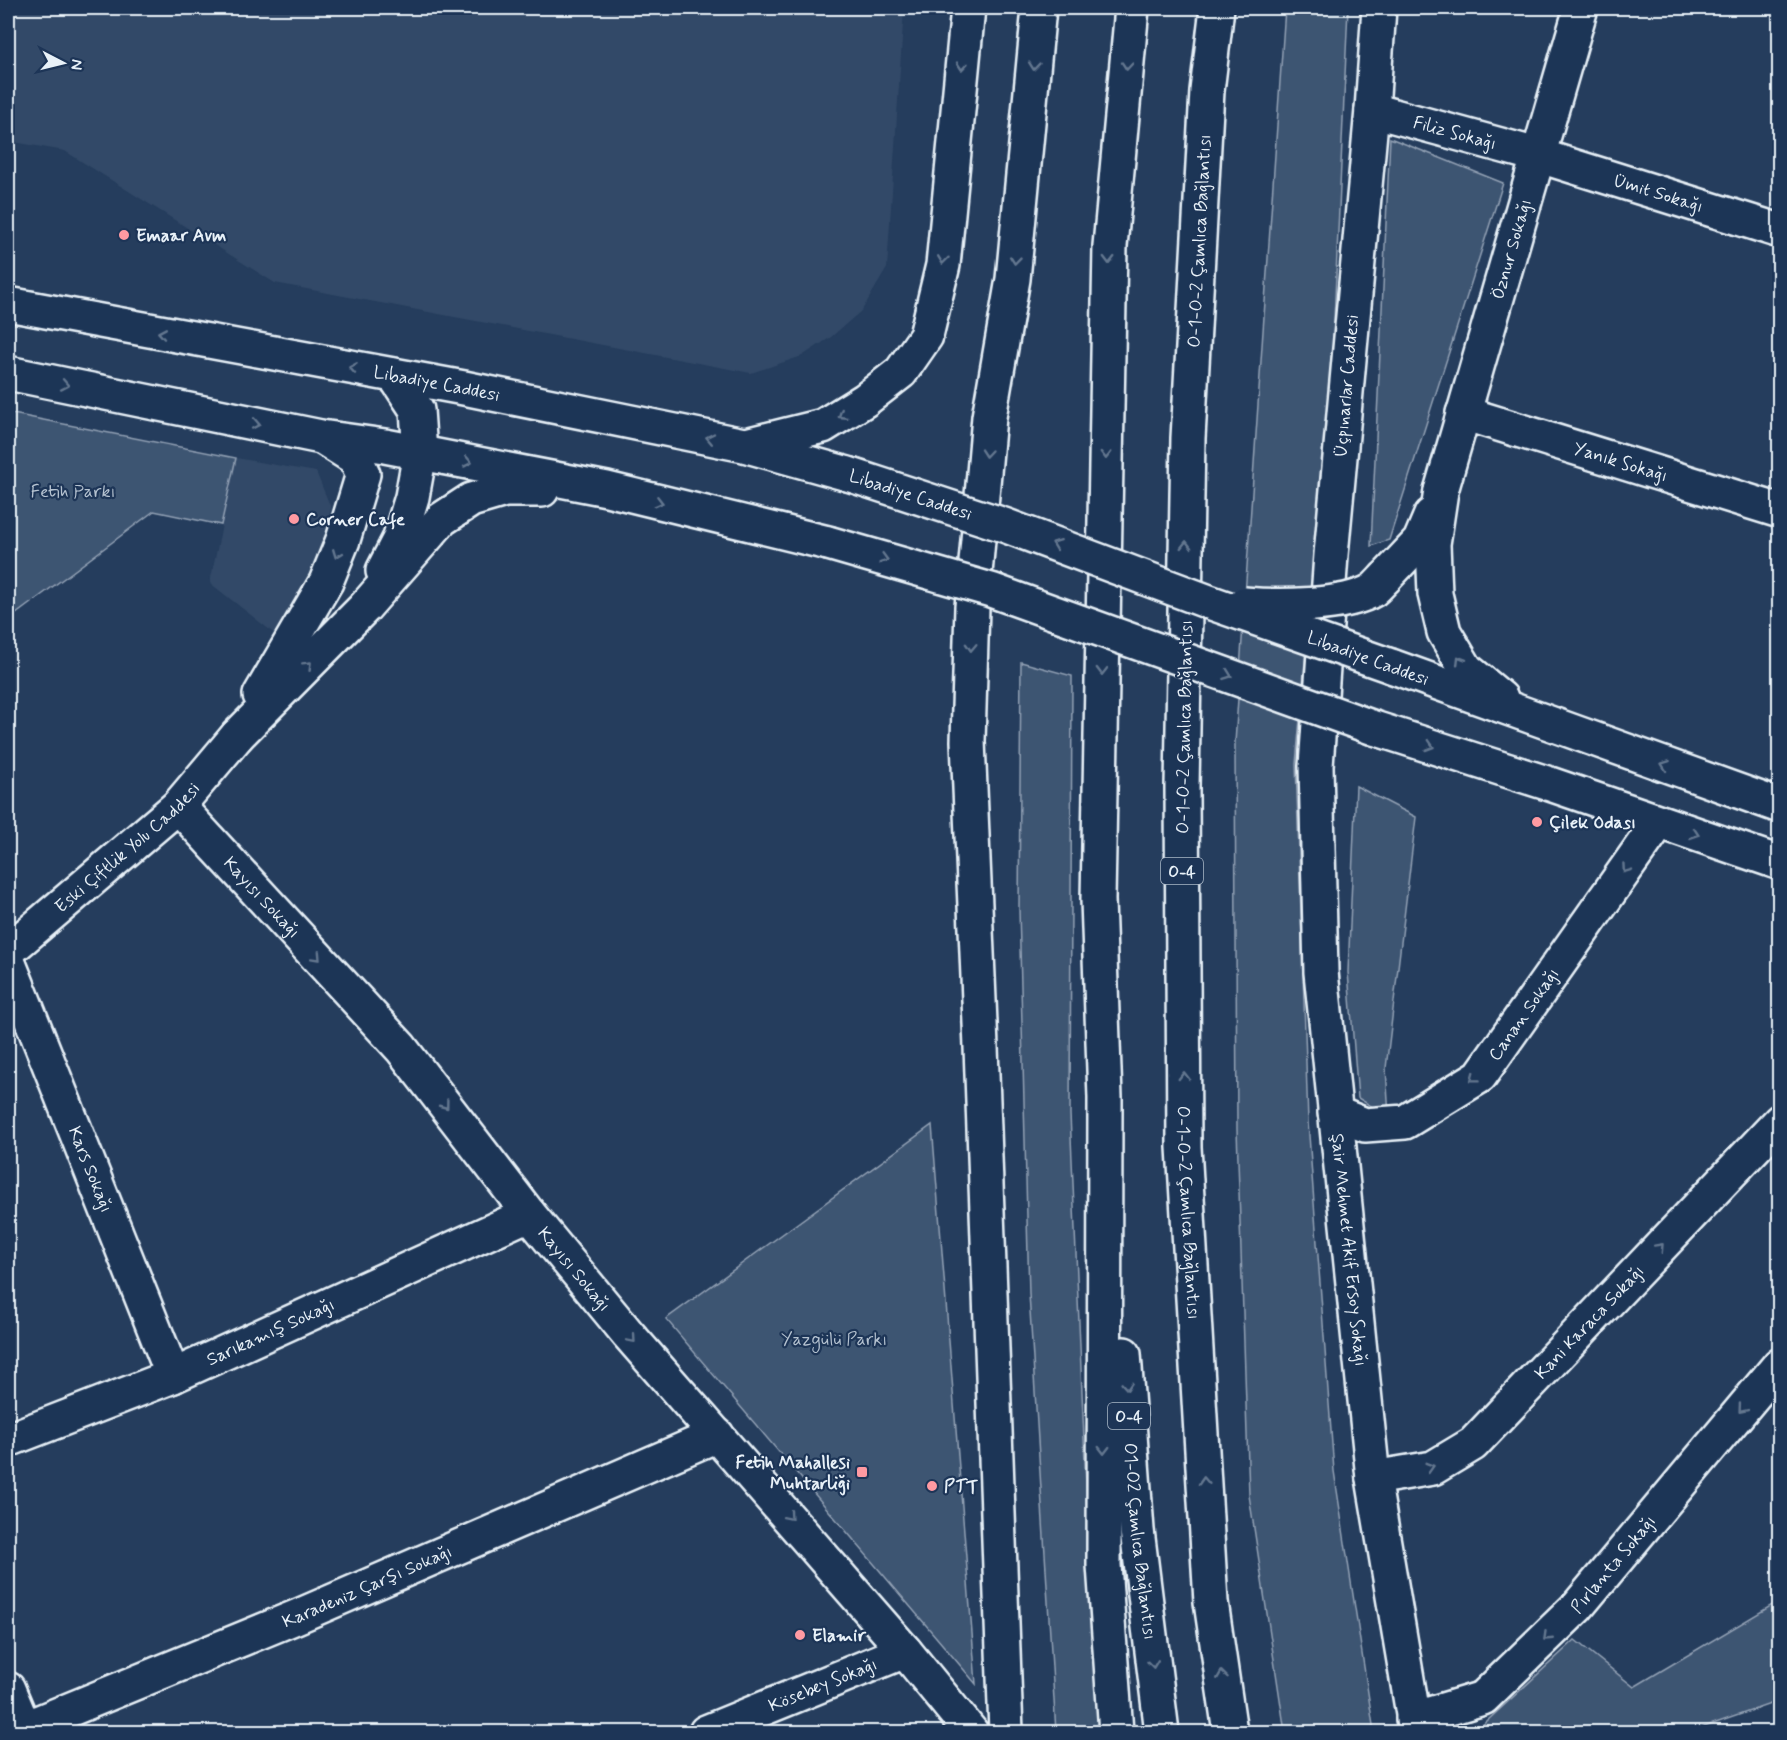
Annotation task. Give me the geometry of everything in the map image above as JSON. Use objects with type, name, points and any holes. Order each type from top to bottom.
[{"type":"main road","points":[[744,445],[823,426],[865,400],[901,372],[926,336],[943,265],[968,8]]},
{"type":"main road","points":[[1006,1732],[968,741],[972,607],[989,417],[1013,279],[1039,8]]},
{"type":"main road","name":"O-4","points":[[1105,1098],[1098,900],[1110,246],[1132,8]]},
{"type":"main road","name":"O-1-O-2 Çamlıca Bağlantısı","points":[[1217,8],[1207,91],[1188,438],[1182,787],[1184,1124],[1211,1602],[1230,1732]]},
{"type":"main road","name":"Üçpınarlar Caddesi","points":[[1316,766],[1331,555],[1379,8]]},
{"type":"main road","name":"Öznur Sokağı","points":[[1442,491],[1537,154],[1581,8]]},
{"type":"main road","name":"Filiz Sokağı","points":[[1371,110],[1537,154]]},
{"type":"main road","name":"Ümit Sokağı","points":[[1537,154],[1779,231]]},
{"type":"main road","name":"Libadiye Caddesi","points":[[8,304],[464,388],[744,445],[848,474],[1004,525],[1209,602],[1779,806]]},
{"type":"main road","points":[[8,373],[321,437],[385,446],[607,489],[828,543],[991,590],[1374,728],[1779,863]]},
{"type":"main road","points":[[364,608],[399,540],[412,497],[420,453],[417,410],[394,375]]},
{"type":"main road","points":[[237,736],[326,582],[363,474],[394,432],[432,396],[464,388]]},
{"type":"main road","name":"Yanık Sokağı","points":[[1463,413],[1779,511]]},
{"type":"main road","points":[[321,437],[355,458],[363,474]]},
{"type":"main road","points":[[237,736],[364,608],[442,519],[471,500],[505,490],[607,489]]},
{"type":"main road","points":[[1209,602],[1302,606],[1344,600],[1372,590],[1420,541],[1442,491]]},
{"type":"main road","points":[[1442,491],[1433,544],[1435,594],[1444,632],[1466,669],[1498,696],[1539,720]]},
{"type":"main road","name":"Eski Çiftlik Yolu Caddesi","points":[[8,951],[178,806],[237,736]]},
{"type":"main road","name":"Şair Mehmet Akif Ersoy Sokağı","points":[[1316,766],[1321,972],[1372,1478],[1414,1726]]},
{"type":"main road","name":"Kayısı Sokağı","points":[[178,806],[401,1048],[529,1214],[628,1334],[905,1651],[971,1732]]},
{"type":"main road","name":"Canan Sokağı","points":[[1335,1113],[1365,1125],[1405,1122],[1480,1076],[1659,822]]},
{"type":"main road","name":"Kars Sokağı","points":[[8,961],[173,1376]]},
{"type":"main road","points":[[1105,1098],[1104,1565],[1116,1732]]},
{"type":"main road","name":"O1-O2 Çamlıca Bağlantısı","points":[[1105,1098],[1137,1530],[1161,1732]]},
{"type":"main road","name":"Kani Karaca Sokağı","points":[[1372,1478],[1433,1468],[1473,1444],[1779,1121]]},
{"type":"main road","name":"Sarıkamış Sokağı","points":[[8,1440],[173,1376],[529,1214]]},
{"type":"main road","name":"Pırlanta Sokağı","points":[[1414,1726],[1483,1698],[1577,1607],[1779,1364]]},
{"type":"main road","name":"Karadeniz Çarşı Sokağı","points":[[22,1731],[297,1617],[717,1435]]},
{"type":"main road","name":"Kösebey Sokağı","points":[[706,1732],[905,1651]]},
{"type":"main road","points":[[8,1689],[22,1731]]},
{"type":"shaded area","points":[[8,8],[904,8],[887,268],[862,310],[831,337],[802,356],[751,373],[275,283],[65,151],[8,141]]},
{"type":"shaded area","points":[[236,458],[316,472],[331,508],[308,600],[275,634],[210,583]]},
{"type":"green space","points":[[1285,8],[1348,8],[1333,342],[1296,764],[1308,1122],[1334,1471],[1374,1732],[1285,1732],[1249,1495],[1237,1129],[1235,743]]},
{"type":"green space","points":[[1390,138],[1503,183],[1389,540],[1371,546]]},
{"type":"green space","name":"Fetih Parkı","points":[[8,413],[236,458],[221,525],[154,511],[8,620]]},
{"type":"green space","points":[[1021,662],[1072,676],[1070,1114],[1089,1555],[1105,1732],[1056,1732],[1029,1294],[1019,909]]},
{"type":"green space","points":[[1356,786],[1416,817],[1386,1068],[1389,1117],[1358,1098],[1348,972]]},
{"type":"green space","name":"Yazgülü Parkı","points":[[932,1125],[976,1684],[666,1319]]},
{"type":"green space","points":[[1779,1601],[1779,1701],[1690,1732],[1475,1732],[1575,1640],[1634,1687]]},
{"type":"place","name":"Emaar Avm","points":[[124,235]]},
{"type":"place","name":"Corner Cafe","points":[[294,519]]},
{"type":"place","name":"Çilek Odası","points":[[1537,822]]},
{"type":"place","name":"Fetih Mahallesi Muhtarliği","points":[[862,1472]]},
{"type":"place","name":"PTT","points":[[932,1486]]},
{"type":"place","name":"Elamir","points":[[800,1635]]}]
